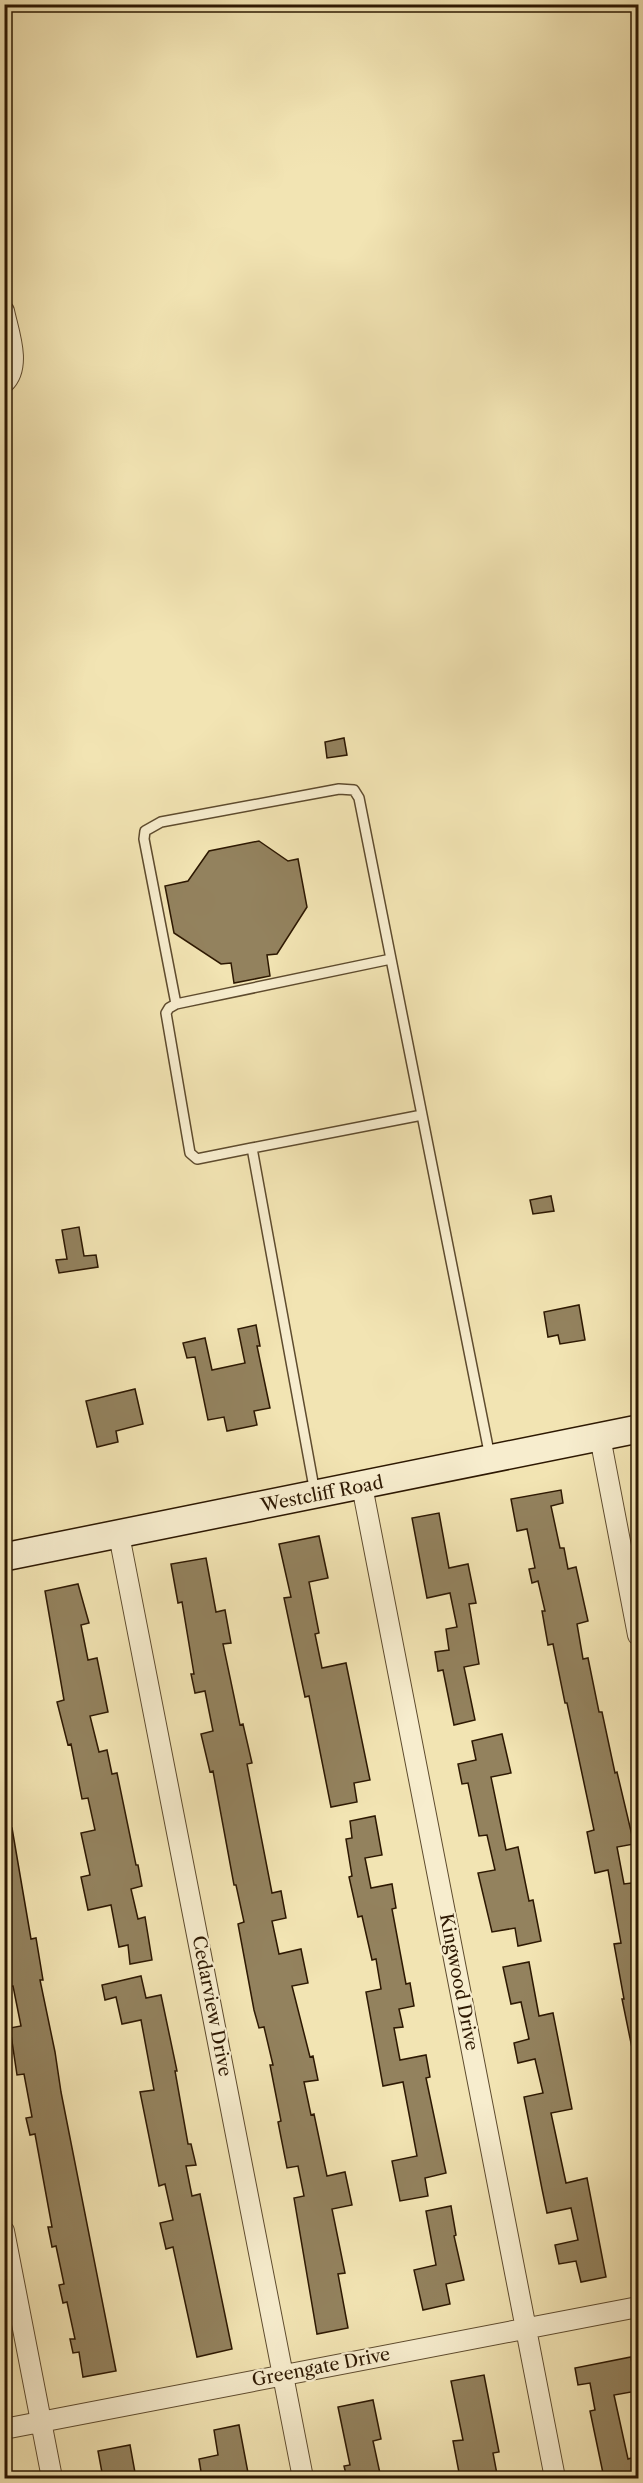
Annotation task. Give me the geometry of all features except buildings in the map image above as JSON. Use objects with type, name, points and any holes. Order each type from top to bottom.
[{"type":"street","points":[[4,311],[14,363],[4,383]]},
{"type":"street","name":"Westcliff Road","points":[[4,1557],[639,1429]]},
{"type":"street","points":[[600,1437],[639,1635]]},
{"type":"street","name":"Kingwood Drive","points":[[362,1486],[555,2478]]},
{"type":"street","name":"Cedarview Drive","points":[[119,1534],[303,2478]]},
{"type":"street","points":[[4,2231],[52,2478]]},
{"type":"street","name":"Greengate Drive","points":[[4,2430],[639,2307]]},
{"type":"lane","points":[[176,1004],[144,839],[145,831],[161,822],[339,789],[354,790],[359,798],[490,1459]]},
{"type":"lane","points":[[391,959],[176,1004],[169,1008],[166,1013],[190,1153],[197,1159],[422,1115]]},
{"type":"lane","points":[[252,1148],[315,1495]]}]
